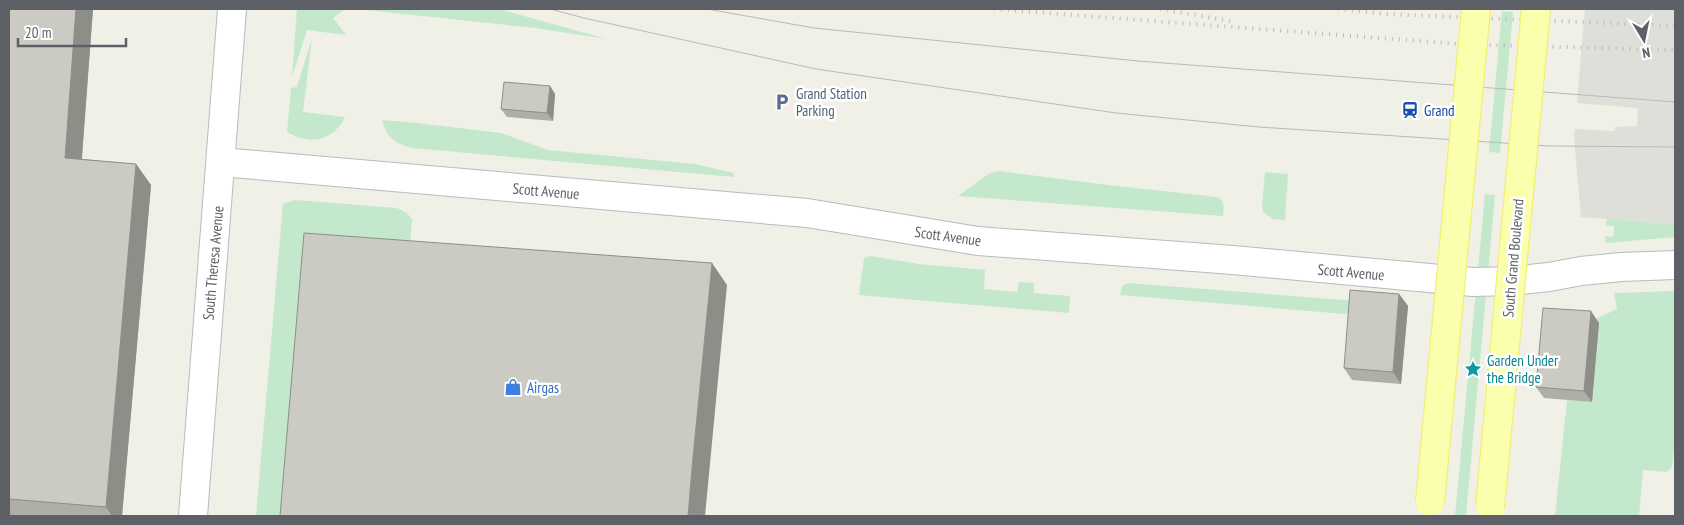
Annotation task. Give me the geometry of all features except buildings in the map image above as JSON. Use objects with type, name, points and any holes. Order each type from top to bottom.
[{"type":"main road","points":[[1430,502],[1476,9]]},
{"type":"main road","name":"South Grand Boulevard","points":[[1490,507],[1536,9]]},
{"type":"street","name":"South Theresa Avenue","points":[[193,516],[232,9]]},
{"type":"street","name":"Scott Avenue","points":[[221,162],[807,213],[978,241],[1232,260],[1473,282],[1512,281],[1599,269],[1675,265]]},
{"type":"shaded area","points":[[1585,9],[1675,9],[1675,224],[1581,217],[1574,137],[1575,129],[1615,131],[1615,127],[1637,126],[1638,108],[1577,103]]},
{"type":"green space","points":[[297,9],[345,9],[333,18],[346,35],[307,30],[292,77]]},
{"type":"green space","points":[[356,9],[499,9],[607,39],[535,28]]},
{"type":"green space","points":[[1502,11],[1513,12],[1500,153],[1489,152]]},
{"type":"green space","points":[[312,38],[303,112],[345,117],[334,132],[320,139],[312,140],[287,132],[291,88],[297,87]]},
{"type":"green space","points":[[382,120],[501,133],[548,150],[695,164],[734,173],[734,177],[412,148],[392,139]]},
{"type":"green space","points":[[999,171],[1217,197],[1223,202],[1223,216],[958,196],[990,173]]},
{"type":"green space","points":[[1265,172],[1288,174],[1285,220],[1273,219],[1263,212]]},
{"type":"green space","points":[[1485,194],[1495,195],[1466,516],[1455,516]]},
{"type":"green space","points":[[295,200],[397,208],[407,213],[412,219],[409,261],[297,516],[256,516],[283,204]]},
{"type":"green space","points":[[1607,219],[1675,224],[1675,237],[1606,243],[1605,236],[1613,237],[1614,226],[1606,225]]},
{"type":"green space","points":[[870,256],[919,264],[985,270],[984,289],[1017,292],[1019,282],[1034,283],[1034,293],[1070,296],[1069,313],[859,295],[864,258]]},
{"type":"green space","points":[[1128,283],[1344,300],[1358,302],[1357,315],[1120,295],[1122,286]]},
{"type":"green space","points":[[1675,291],[1675,441],[1672,467],[1667,472],[1643,470],[1639,516],[1555,516],[1567,400],[1592,402],[1599,323],[1589,322],[1617,309],[1614,293]]},
{"type":"tram line","points":[[550,9],[816,69],[1116,113],[1259,127],[1549,146],[1675,147]]},
{"type":"tram line","points":[[707,9],[814,28],[1138,61],[1675,102]]},
{"type":"railway","points":[[994,9],[1459,44],[1675,50]]},
{"type":"railway","points":[[1160,9],[1231,21]]},
{"type":"railway","points":[[1338,9],[1386,14],[1675,26]]},
{"type":"place","name":"Grand Station Parking","points":[[782,102]]},
{"type":"place","name":"Grand","points":[[1410,110]]},
{"type":"place","name":"Garden Under the Bridge","points":[[1473,369]]},
{"type":"place","name":"Airgas","points":[[513,387]]}]
